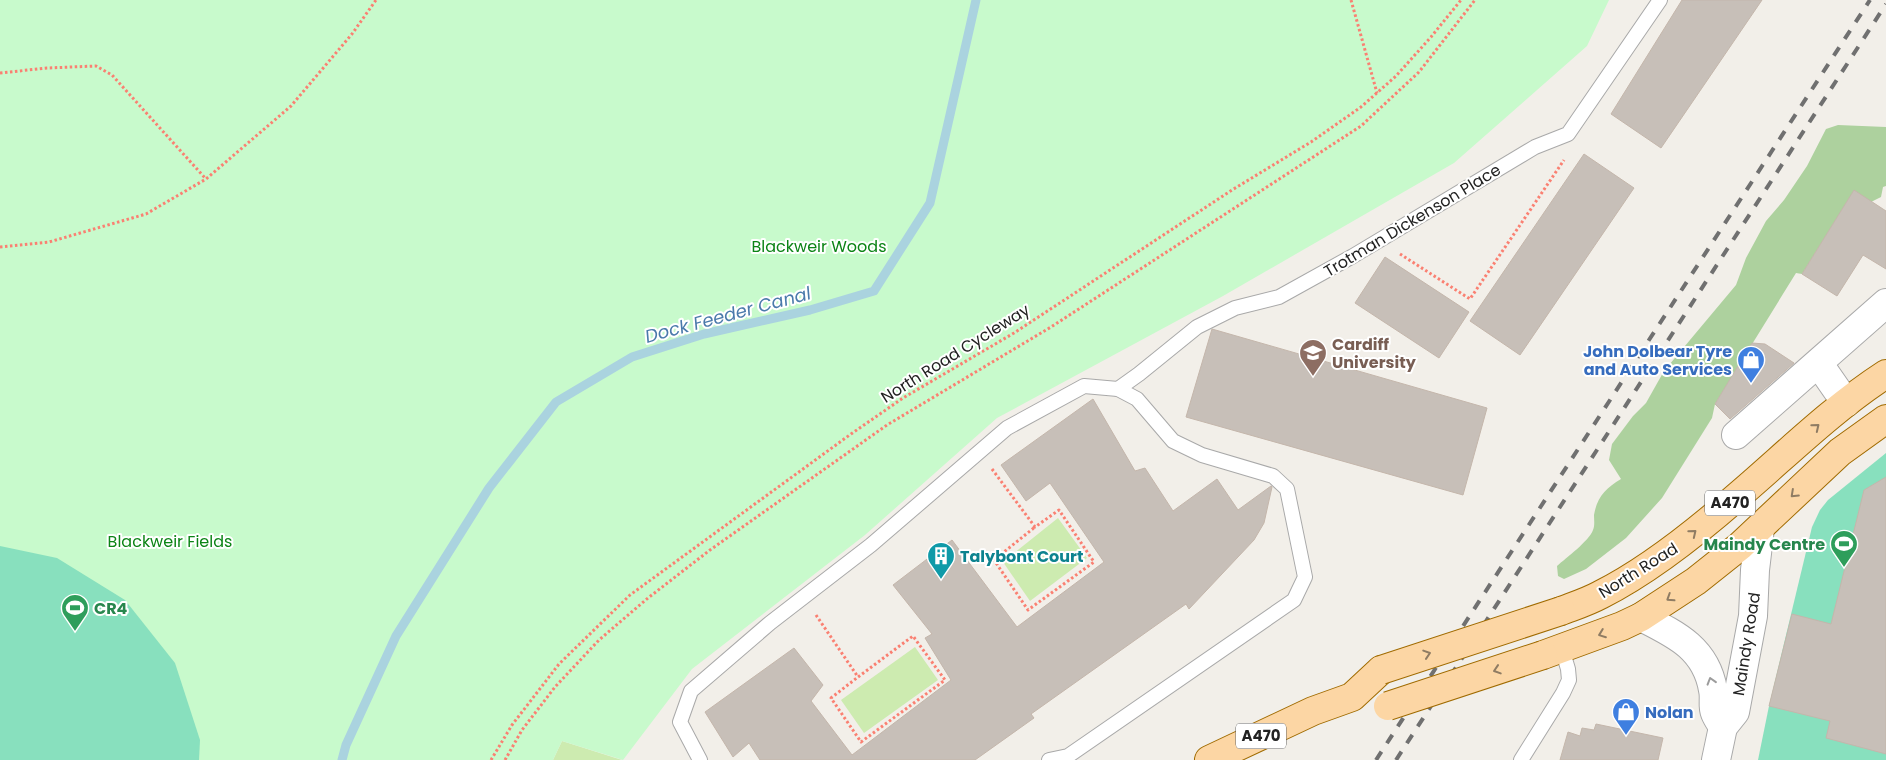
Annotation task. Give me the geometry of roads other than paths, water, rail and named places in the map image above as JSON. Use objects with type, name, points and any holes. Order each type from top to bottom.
[{"type":"main road","name":"North Road","points":[[1209,760],[1313,711],[1352,697],[1381,670],[1561,612],[1600,595],[1631,577],[1678,545],[1846,403],[1886,374]]},
{"type":"main road","name":"A470","points":[[1352,697],[1388,706],[1553,652],[1641,617],[1696,581],[1740,546],[1840,452],[1886,419]]},
{"type":"street","points":[[1736,435],[1886,303]]},
{"type":"street","points":[[1818,364],[1846,403]]},
{"type":"street","name":"Maindy Road","points":[[1716,760],[1723,727],[1735,712],[1753,616],[1760,528]]},
{"type":"street","name":"Maindy Road","points":[[1641,617],[1676,634],[1700,656],[1709,674],[1714,691],[1714,712],[1723,727]]},
{"type":"lane","name":"Trotman Dickenson Place","points":[[1118,389],[1196,327],[1235,308],[1279,298],[1354,256],[1535,147],[1568,134],[1660,0]]},
{"type":"lane","points":[[700,760],[680,722],[691,691],[770,623],[871,545],[1006,428],[1084,386],[1118,389],[1137,399],[1173,440],[1202,455],[1273,476],[1287,489],[1305,577],[1294,600],[1068,756],[1050,760]]},
{"type":"lane","points":[[1521,760],[1563,693],[1568,680],[1568,669],[1553,652]]},
{"type":"waterway","name":"Dock Feeder Canal","points":[[342,760],[346,745],[396,636],[489,488],[556,402],[632,357],[704,334],[810,310],[874,291],[930,203],[976,0]]},
{"type":"railway","points":[[1376,760],[1870,0]]},
{"type":"railway","points":[[1396,760],[1886,4]]},
{"type":"place","name":"Cardiff University","points":[[1313,377]]},
{"type":"place","name":"John Dolbear Tyre and Auto Services","points":[[1751,384]]},
{"type":"place","name":"Maindy Centre","points":[[1844,568]]},
{"type":"place","name":"Talybont Court","points":[[941,580]]},
{"type":"place","name":"CR4","points":[[75,632]]},
{"type":"place","name":"Nolan","points":[[1626,736]]},
{"type":"park label","name":"Blackweir Woods","points":[[819,246]]},
{"type":"park label","name":"Blackweir Fields","points":[[170,541]]}]
